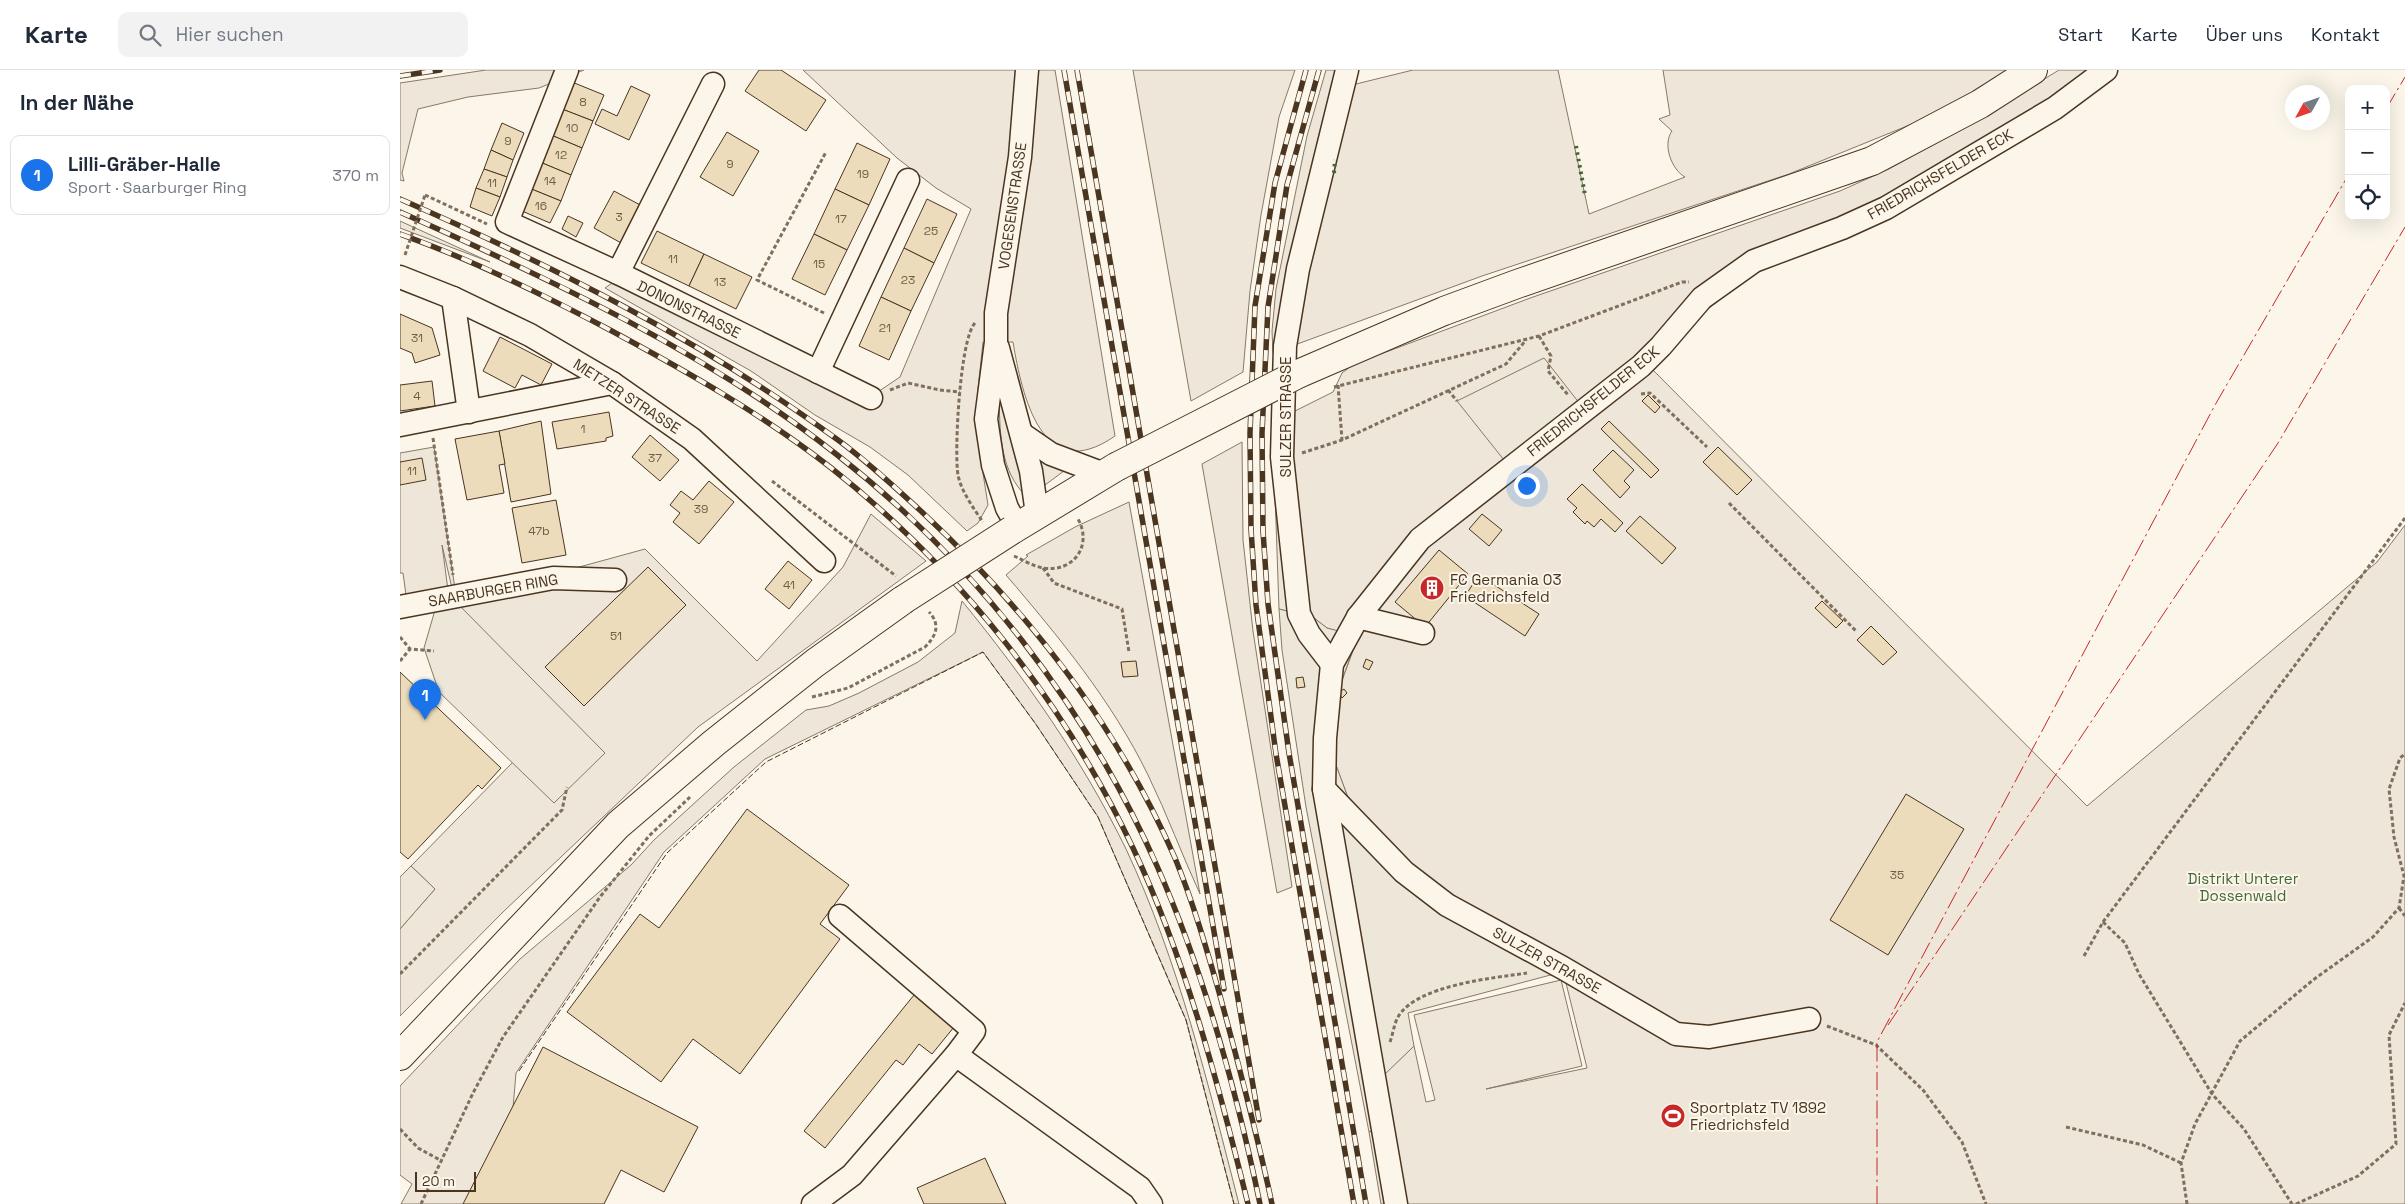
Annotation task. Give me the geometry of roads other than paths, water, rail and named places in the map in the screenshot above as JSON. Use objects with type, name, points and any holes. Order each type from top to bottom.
[{"type":"main road","points":[[400,1055],[618,825],[714,743],[815,663],[904,600],[1022,523],[1110,471],[1298,374],[1444,312],[1517,284],[1872,161],[1980,104],[2034,70]]},
{"type":"street","name":"DONONSTRASSE","points":[[567,70],[507,222],[618,273],[871,398]]},
{"type":"street","name":"VOGESENSTRASSE","points":[[1022,523],[1007,508],[988,440],[987,397],[996,342],[996,313],[1020,157],[1027,70]]},
{"type":"street","name":"SULZER STRASSE","points":[[1332,664],[1309,634],[1299,614],[1282,457],[1286,346],[1298,269],[1347,70]]},
{"type":"street","name":"FRIEDRICHSFELDER ECK","points":[[1332,664],[1358,617],[1420,539],[1641,366],[1661,346],[1702,298],[1713,289],[1754,261],[1842,228],[1886,208],[2055,108],[2106,70]]},
{"type":"street","points":[[618,273],[713,84]]},
{"type":"street","points":[[818,372],[908,180]]},
{"type":"street","name":"METZER STRASSE","points":[[400,277],[453,298],[530,335],[612,383],[692,439],[824,561]]},
{"type":"street","points":[[453,298],[469,412]]},
{"type":"street","name":"VOGESENSTRASSE","points":[[996,342],[1031,471],[1022,523]]},
{"type":"street","points":[[400,424],[612,383]]},
{"type":"street","points":[[1022,434],[1051,454],[1110,471]]},
{"type":"street","name":"SAARBURGER RING","points":[[400,607],[553,578],[615,580]]},
{"type":"street","points":[[1358,617],[1423,633]]},
{"type":"street","points":[[1332,664],[1325,738],[1324,789],[1396,1204]]},
{"type":"street","name":"SULZER STRASSE","points":[[1324,789],[1404,872],[1447,905],[1563,968],[1676,1034],[1710,1037],[1809,1019]]},
{"type":"street","points":[[813,1204],[852,1176],[956,1055],[974,1031],[840,916]]},
{"type":"street","points":[[956,1055],[1140,1188],[1152,1204]]},
{"type":"railway","points":[[400,76],[440,70]]},
{"type":"railway","points":[[1064,70],[1224,989]]},
{"type":"railway","points":[[1077,70],[1259,1120]]},
{"type":"railway","points":[[1306,70],[1275,183],[1255,306],[1250,433],[1251,529],[1256,605],[1276,754],[1354,1204]]},
{"type":"railway","points":[[1319,70],[1287,185],[1268,307],[1262,433],[1263,531],[1268,604],[1289,753],[1366,1204]]},
{"type":"railway","points":[[400,199],[514,251],[626,308],[734,370],[787,404],[838,440],[882,475],[962,551],[999,590],[1034,631],[1098,716],[1152,809],[1175,858],[1204,941],[1219,992],[1254,1124],[1272,1204]]},
{"type":"railway","points":[[400,212],[513,263],[626,320],[681,350],[735,383],[787,417],[887,496],[935,541],[980,590],[1022,641],[1061,694],[1096,749],[1129,807],[1157,866],[1174,906],[1204,989],[1241,1119],[1260,1204]]},
{"type":"railway","points":[[400,234],[481,266],[559,303],[667,361],[751,411],[830,467],[877,506],[922,548],[964,593],[1040,689],[1074,740],[1105,793],[1133,848],[1152,890],[1185,978],[1225,1113],[1248,1204]]},
{"type":"place","name":"FC Germania 03 Friedrichsfeld","points":[[1432,588]]},
{"type":"place","name":"Lilli-Gräber-Halle","points":[[425,720]]},
{"type":"place","name":"Sportplatz TV 1892 Friedrichsfeld","points":[[1673,1116]]},
{"type":"park label","name":"Distrikt Unterer Dossenwald","points":[[2243,886]]}]
